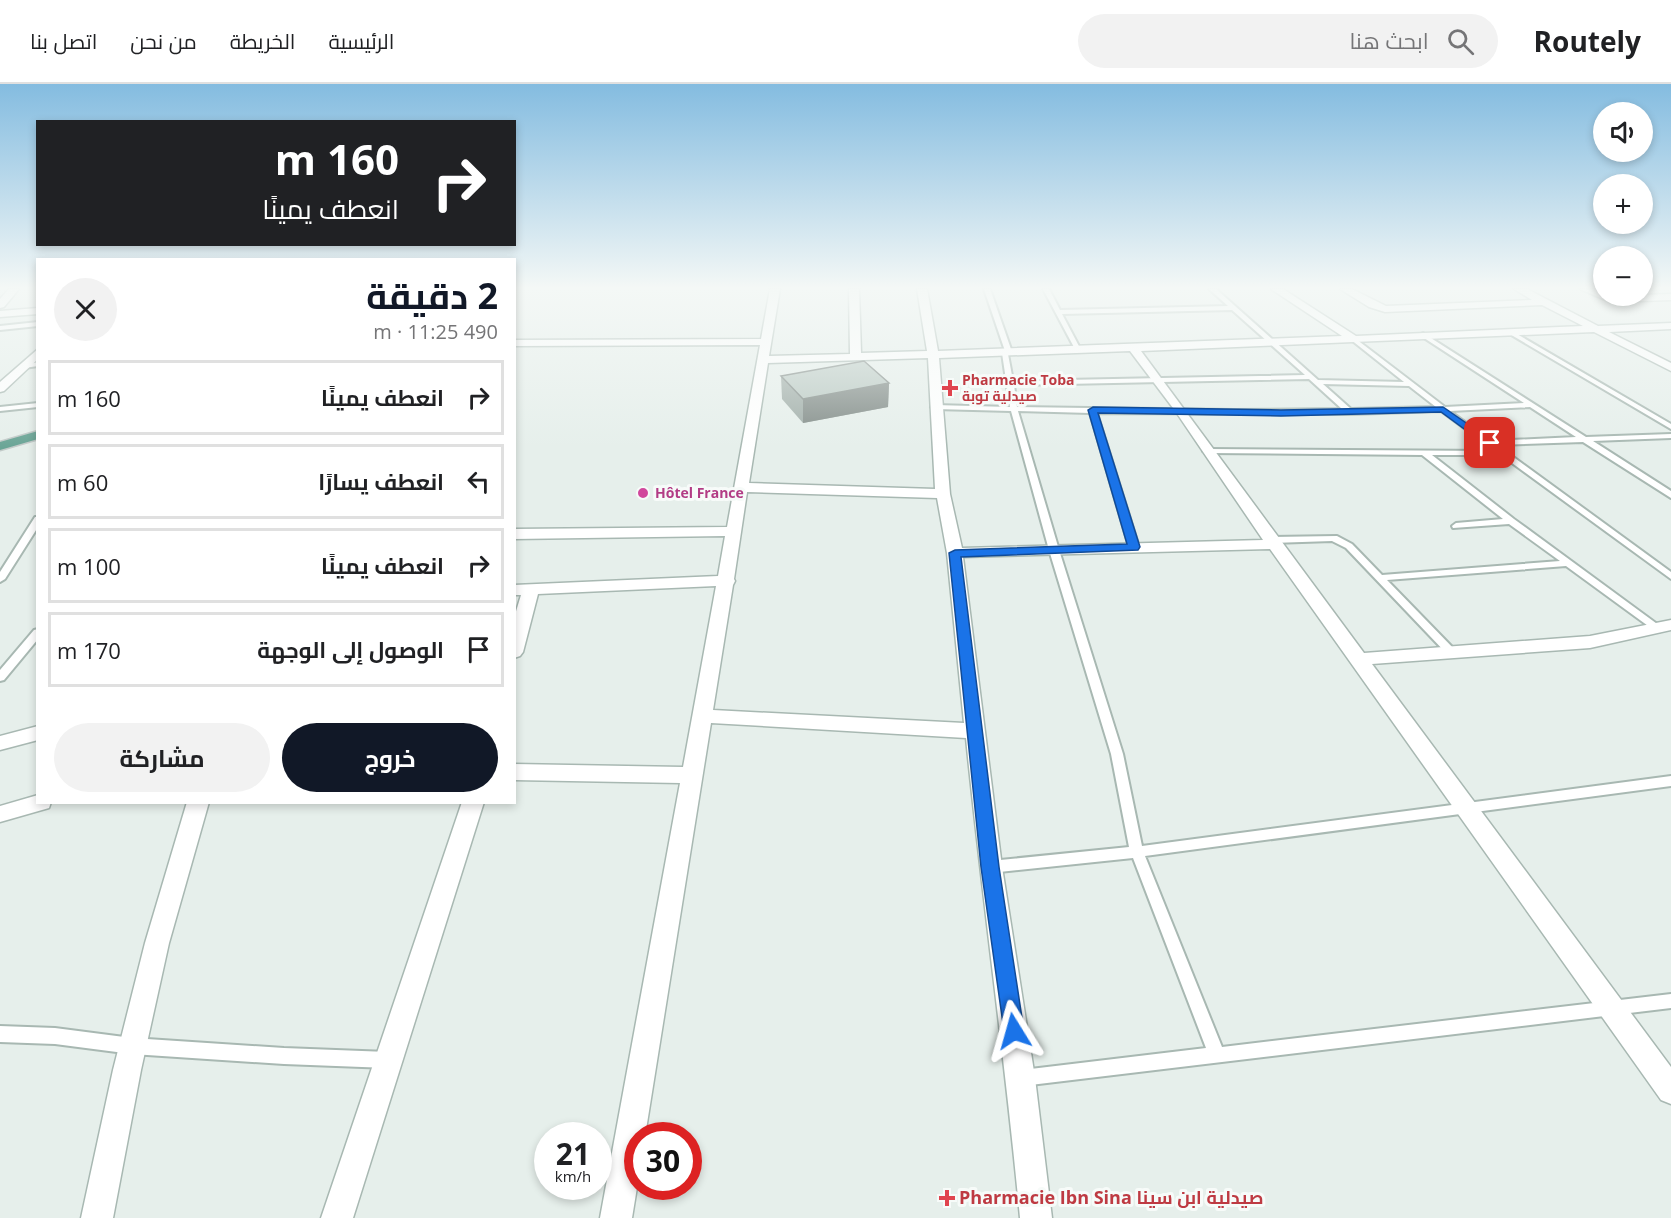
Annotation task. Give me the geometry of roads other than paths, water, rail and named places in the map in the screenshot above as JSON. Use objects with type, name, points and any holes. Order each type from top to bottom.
[{"type":"main road","points":[[0,445],[36,436]]},
{"type":"street","points":[[616,1218],[690,775],[727,581],[740,487],[767,342]]},
{"type":"street","points":[[856,342],[856,357]]},
{"type":"street","points":[[931,342],[943,494],[955,553],[990,867],[1021,1078],[1036,1218]]},
{"type":"street","points":[[519,343],[766,351],[856,357],[1270,342]]},
{"type":"street","points":[[1622,342],[1671,368]]},
{"type":"street","points":[[1133,348],[1182,411],[1207,451],[1671,1090]]},
{"type":"street","points":[[0,388],[36,354]]},
{"type":"street","points":[[740,487],[943,494]]},
{"type":"street","points":[[516,534],[735,531]]},
{"type":"street","points":[[955,553],[1274,542]]},
{"type":"street","points":[[516,638],[523,590],[727,581]]},
{"type":"street","points":[[1358,659],[1590,642],[1665,627]]},
{"type":"street","points":[[701,716],[975,730]]},
{"type":"street","points":[[0,743],[36,734]]},
{"type":"street","points":[[516,772],[690,775]]},
{"type":"street","points":[[0,814],[36,803]]},
{"type":"street","points":[[97,1218],[132,1046],[157,943],[197,804]]},
{"type":"street","points":[[337,1218],[472,804]]},
{"type":"lane","points":[[1004,342],[1014,409],[1054,550],[1117,754],[1137,852],[1217,1055]]},
{"type":"lane","points":[[1074,342],[1078,350]]},
{"type":"lane","points":[[1270,342],[1350,412]]},
{"type":"lane","points":[[1357,342],[1443,410],[1671,576]]},
{"type":"lane","points":[[1434,342],[1671,495]]},
{"type":"lane","points":[[1527,342],[1671,427]]},
{"type":"lane","points":[[24,366],[36,364]]},
{"type":"lane","points":[[1009,383],[1312,380],[1410,384]]},
{"type":"lane","points":[[0,409],[36,405]]},
{"type":"lane","points":[[935,407],[1350,412],[1532,405]]},
{"type":"lane","points":[[1093,410],[1134,547]]},
{"type":"lane","points":[[1490,443],[1671,436]]},
{"type":"lane","points":[[1207,451],[1503,453]]},
{"type":"lane","points":[[1425,453],[1567,563],[1665,627]]},
{"type":"lane","points":[[1456,526],[1511,521]]},
{"type":"lane","points":[[0,579],[36,522]]},
{"type":"lane","points":[[1274,542],[1334,538],[1349,546],[1452,653]]},
{"type":"lane","points":[[1379,578],[1567,563]]},
{"type":"lane","points":[[0,677],[36,634]]},
{"type":"lane","points":[[0,659],[17,656]]},
{"type":"lane","points":[[990,867],[1137,852],[1671,781]]},
{"type":"lane","points":[[1021,1078],[1671,1001]]},
{"type":"lane","points":[[0,1034],[55,1036],[132,1046],[388,1060]]},
{"type":"place","name":"Pharmacie Toba صيدلية توبة","points":[[950,388]]},
{"type":"place","name":"Hôtel France","points":[[643,493]]},
{"type":"place","name":"Pharmacie Ibn Sina صيدلية ابن سينا","points":[[947,1198]]}]
